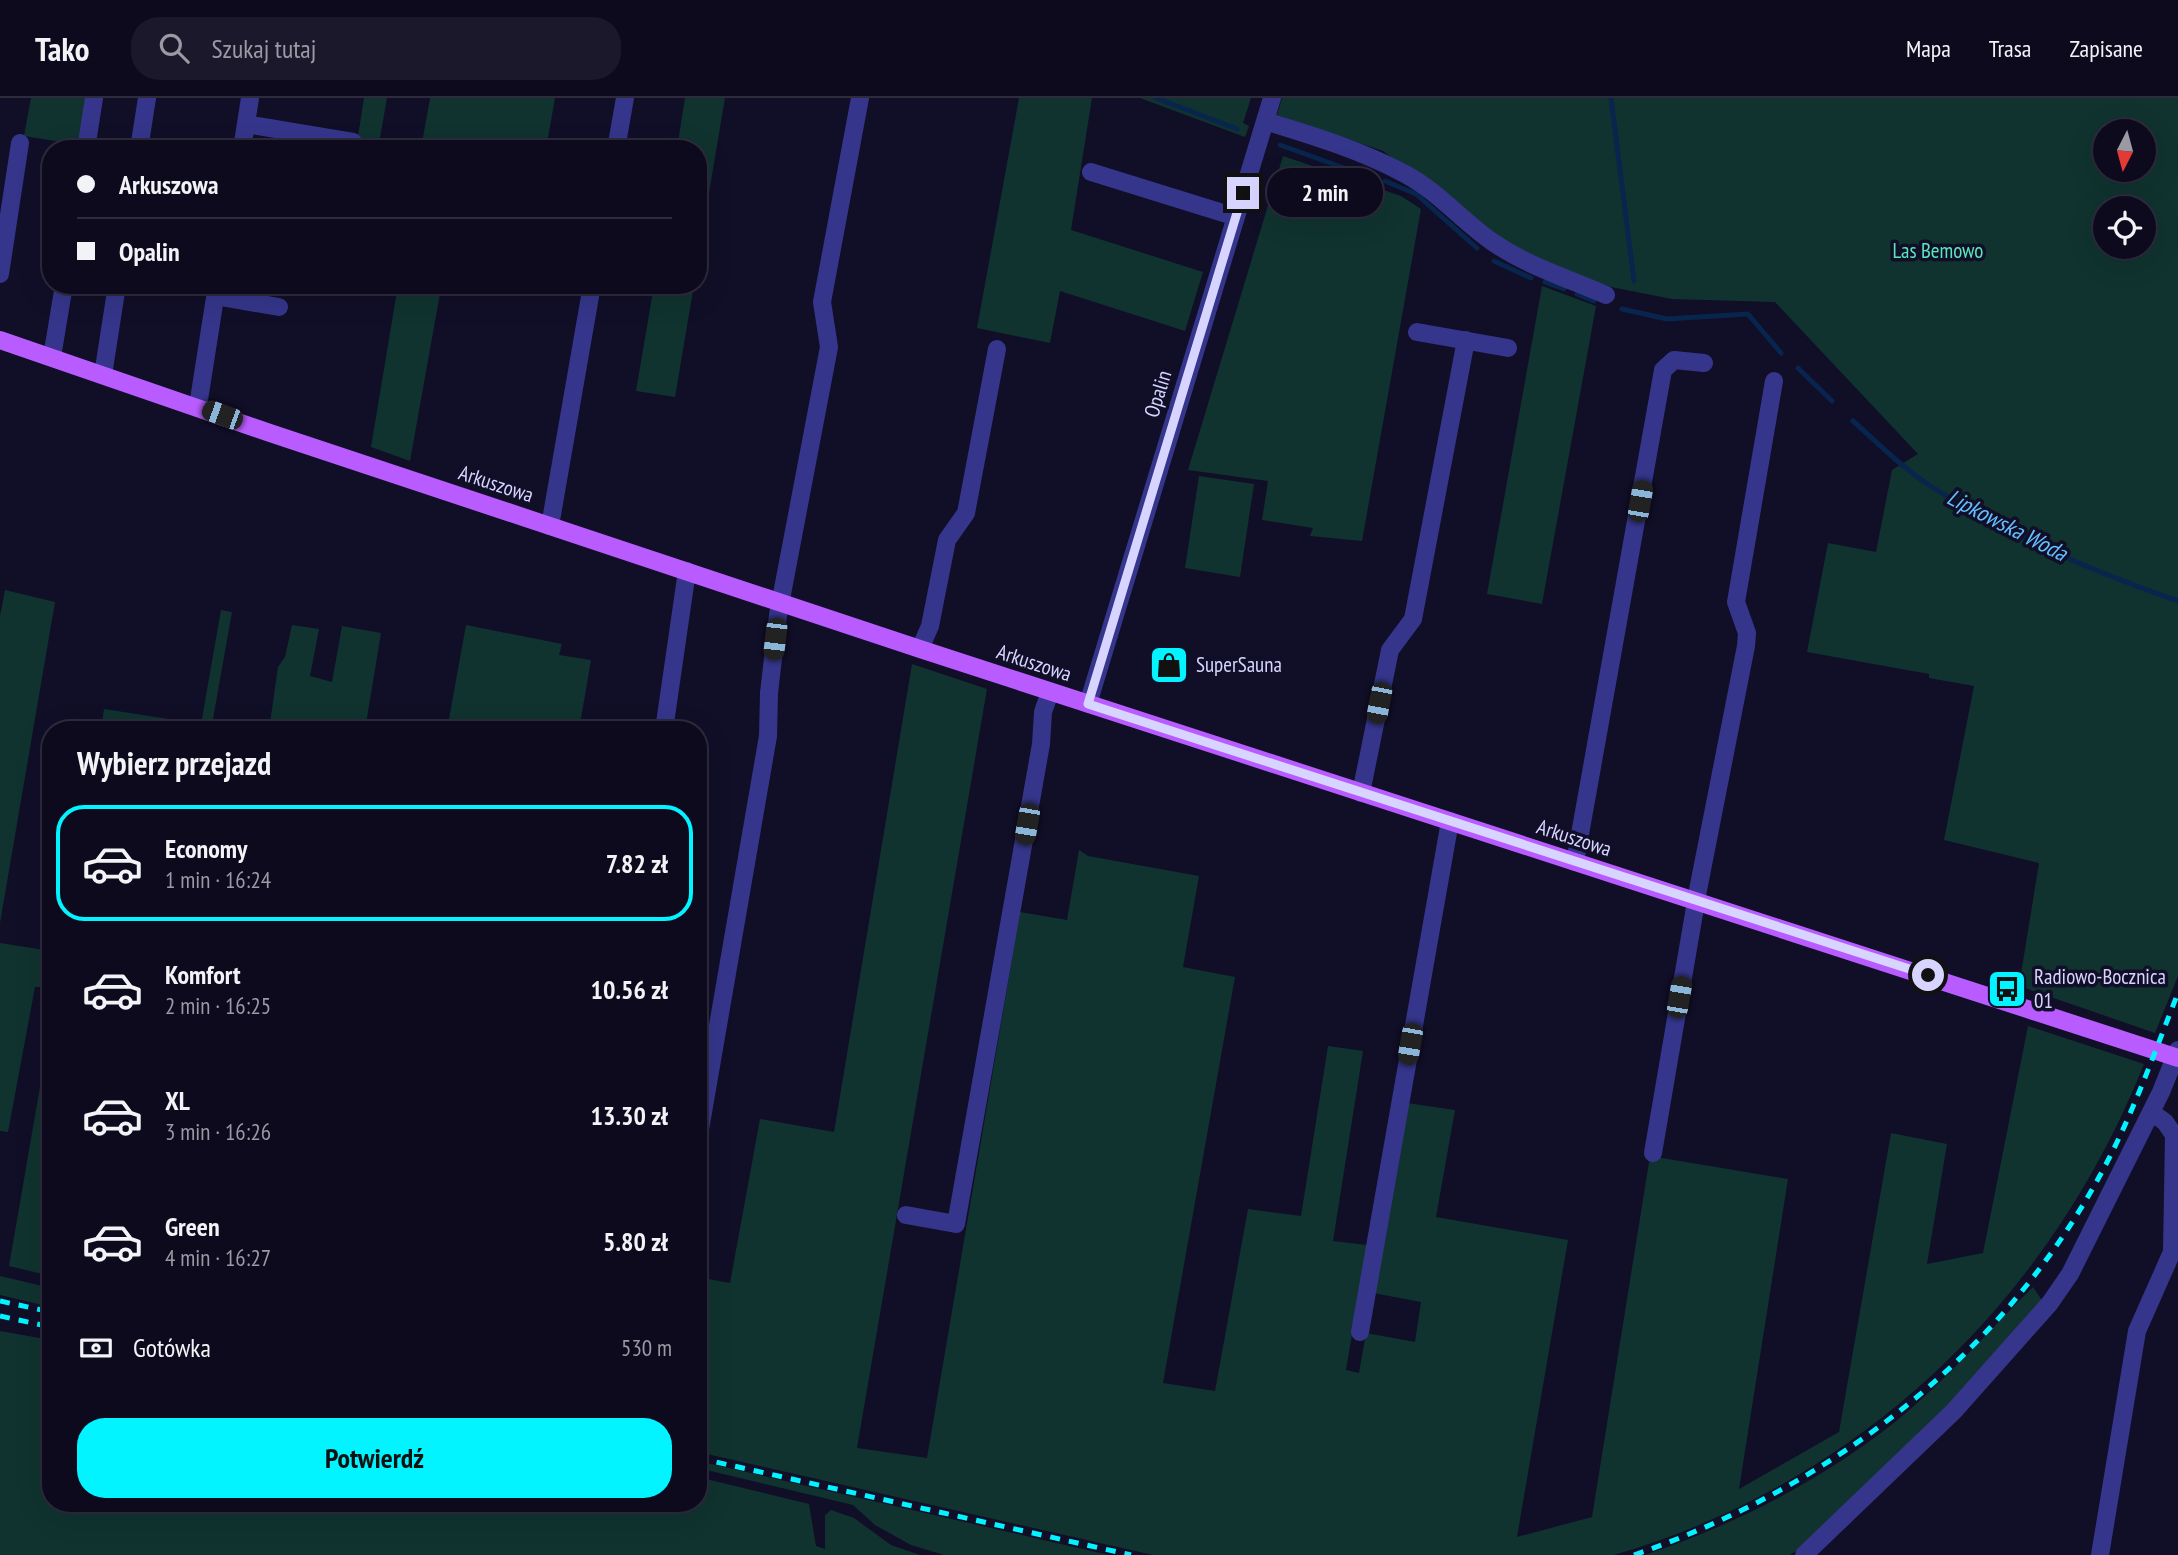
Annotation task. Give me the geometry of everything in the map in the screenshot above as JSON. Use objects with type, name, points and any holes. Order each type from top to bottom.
[{"type":"main road","name":"Arkuszowa","points":[[0,340],[1050,692],[2177,1055]]},
{"type":"street","points":[[87,140],[94,98]]},
{"type":"street","points":[[140,140],[147,98]]},
{"type":"street","points":[[243,140],[250,98]]},
{"type":"street","points":[[618,140],[625,98]]},
{"type":"street","points":[[707,1089],[768,736],[769,693],[782,602],[829,346],[822,302],[860,98]]},
{"type":"street","name":"Opalin","points":[[1088,704],[1272,98]]},
{"type":"street","points":[[1265,121],[1356,149],[1398,170],[1450,205],[1494,243],[1539,267],[1606,295]]},
{"type":"street","points":[[246,124],[341,140]]},
{"type":"street","points":[[0,274],[20,143]]},
{"type":"street","points":[[1091,172],[1236,217]]},
{"type":"street","points":[[52,357],[62,294]]},
{"type":"street","points":[[103,374],[116,294]]},
{"type":"street","points":[[198,406],[215,294]]},
{"type":"street","points":[[231,294],[279,307]]},
{"type":"street","points":[[550,526],[590,294]]},
{"type":"street","points":[[1417,332],[1508,348]]},
{"type":"street","points":[[1361,793],[1390,650],[1413,619],[1466,340]]},
{"type":"street","points":[[920,649],[930,626],[947,540],[966,513],[996,349]]},
{"type":"street","points":[[1575,862],[1663,370],[1674,360],[1704,363]]},
{"type":"street","points":[[1653,1153],[1696,901],[1746,646],[1747,633],[1736,602],[1774,381]]},
{"type":"street","points":[[665,721],[687,571]]},
{"type":"street","points":[[906,1215],[957,1224],[1038,757],[1043,712],[1050,692]]},
{"type":"street","points":[[1360,1332],[1450,821]]},
{"type":"street","points":[[1804,1555],[1954,1411],[2050,1303],[2070,1273],[2177,1055]]},
{"type":"street","points":[[2100,1555],[2137,1331],[2172,1252],[2174,1135],[2165,1122],[2151,1112]]},
{"type":"green space","points":[[31,98],[88,98],[81,140],[49,140],[24,136]]},
{"type":"green space","points":[[364,98],[387,98],[380,140],[357,140]]},
{"type":"green space","points":[[430,98],[555,98],[548,140],[423,140]]},
{"type":"green space","points":[[685,98],[725,98],[707,205],[707,140],[678,140]]},
{"type":"green space","points":[[1019,98],[1092,98],[1071,230],[1203,272],[1185,331],[1060,291],[1050,343],[977,328]]},
{"type":"green space","points":[[1140,98],[1251,98],[1243,123],[1249,126],[1245,137]]},
{"type":"green space","name":"Las Bemowo","points":[[1282,98],[2178,98],[2178,976],[2155,1033],[2019,986],[2039,863],[1944,840],[1974,686],[1929,678],[1929,674],[1807,652],[1828,543],[1876,552],[1892,470],[1918,454],[1775,302],[1672,299],[1611,287],[1541,263],[1507,244],[1383,151],[1277,115]]},
{"type":"green space","points":[[1283,156],[1401,196],[1421,209],[1362,541],[1310,536],[1313,528],[1262,520],[1268,481],[1188,470]]},
{"type":"green space","points":[[1542,286],[1596,306],[1542,604],[1487,594]]},
{"type":"green space","points":[[396,294],[440,294],[410,461],[371,447]]},
{"type":"green space","points":[[652,294],[692,294],[675,397],[636,391]]},
{"type":"green space","points":[[1199,476],[1254,484],[1240,577],[1185,568]]},
{"type":"green space","points":[[5,590],[55,602],[0,923],[0,616]]},
{"type":"green space","points":[[221,610],[232,612],[213,721],[202,721]]},
{"type":"green space","points":[[292,625],[319,629],[310,676],[332,682],[342,626],[381,633],[366,721],[270,721],[278,667],[285,657]]},
{"type":"green space","points":[[466,625],[562,644],[559,655],[591,660],[581,721],[449,721]]},
{"type":"green space","points":[[912,664],[987,689],[857,1448],[927,1458],[1020,912],[1067,920],[1079,850],[1088,856],[1199,876],[1183,967],[1235,977],[1163,1383],[1215,1391],[1248,1209],[1301,1216],[1328,1046],[1363,1051],[1333,1241],[1367,1245],[1346,1370],[1359,1373],[1366,1333],[1415,1342],[1421,1302],[1373,1293],[1407,1103],[1455,1110],[1436,1217],[1568,1240],[1517,1537],[1592,1517],[1650,1156],[1788,1179],[1739,1489],[1839,1432],[1891,1133],[1947,1144],[1927,1264],[1983,1253],[2028,1026],[2144,1064],[2104,1150],[2056,1230],[2000,1304],[1936,1371],[1865,1430],[1788,1481],[1704,1523],[1614,1555],[1153,1555],[707,1454],[707,1279],[730,1283],[760,1119],[834,1132]]},
{"type":"green space","points":[[104,709],[182,721],[102,721]]},
{"type":"green space","points":[[0,943],[42,950],[42,987],[35,987],[8,1132],[0,1131]]},
{"type":"green space","points":[[42,1075],[42,1274],[9,1266]]},
{"type":"green space","points":[[0,1276],[42,1286],[42,1305],[0,1295]]},
{"type":"green space","points":[[2033,1287],[2043,1302],[1965,1395],[1817,1537],[1790,1555],[1645,1555],[1711,1530],[1776,1499],[1867,1443],[1931,1390]]},
{"type":"green space","points":[[0,1331],[42,1338],[42,1512],[707,1512],[707,1479],[809,1504],[816,1546],[825,1549],[825,1515],[831,1510],[854,1518],[891,1545],[920,1555],[0,1555]]},
{"type":"green space","points":[[707,1463],[1109,1555],[944,1555],[911,1545],[875,1525],[853,1505],[707,1470]]},
{"type":"waterway","name":"Lipkowska Woda","points":[[1156,98],[1237,129]]},
{"type":"waterway","points":[[1611,98],[1634,281]]},
{"type":"waterway","name":"Lipkowska Woda","points":[[1280,145],[1361,174]]},
{"type":"waterway","name":"Lipkowska Woda","points":[[1385,181],[1416,194],[1477,248]]},
{"type":"waterway","name":"Lipkowska Woda","points":[[1494,261],[1531,278]]},
{"type":"waterway","name":"Lipkowska Woda","points":[[1545,282],[1564,289]]},
{"type":"waterway","name":"Lipkowska Woda","points":[[1577,294],[1594,301]]},
{"type":"waterway","name":"Lipkowska Woda","points":[[1622,309],[1667,319],[1748,314],[1781,353]]},
{"type":"waterway","name":"Lipkowska Woda","points":[[1798,368],[1832,401]]},
{"type":"waterway","name":"Lipkowska Woda","points":[[1853,421],[1916,476],[1986,519],[2081,564],[2178,601]]},
{"type":"railway","points":[[1634,1555],[1706,1527],[1774,1493],[1840,1454],[1901,1410],[1958,1360],[2011,1305],[2057,1244],[2098,1179],[2131,1111],[2178,993]]},
{"type":"railway","points":[[0,1301],[42,1310]]},
{"type":"railway","points":[[0,1316],[42,1325]]},
{"type":"railway","points":[[707,1460],[1131,1555]]},
{"type":"place","name":"SuperSauna","points":[[1169,665]]},
{"type":"place","name":"Radiowo-Bocznica 01","points":[[2007,989]]},
{"type":"route","points":[[1243,193],[1088,704],[1928,975]]}]
